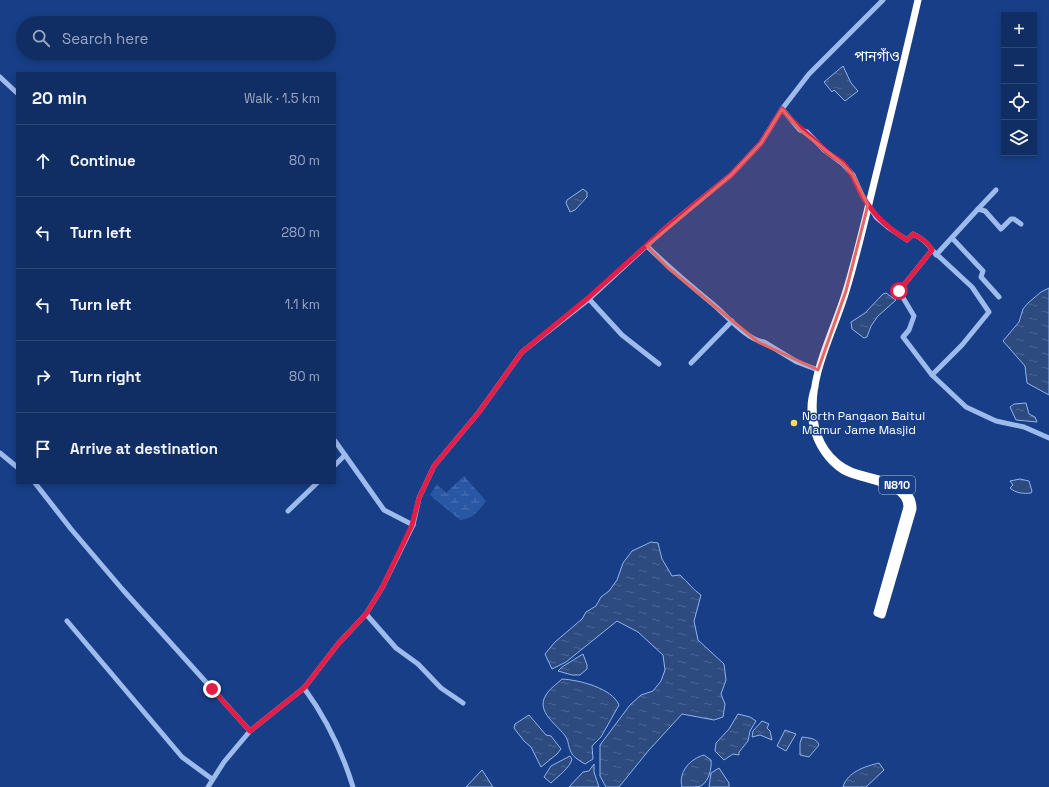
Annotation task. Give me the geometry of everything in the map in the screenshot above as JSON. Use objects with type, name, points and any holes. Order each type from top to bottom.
[{"type":"highway","name":"N810","points":[[833,461],[850,471],[899,486],[910,495],[913,501],[913,509],[882,615],[877,613],[907,507],[906,499],[900,492],[849,473],[833,461],[817,440],[812,421],[812,400],[816,387],[818,370],[846,291],[918,0]]},
{"type":"street","points":[[208,787],[224,762],[250,731],[304,688],[338,644],[366,614],[382,588],[412,525],[419,498],[434,466],[479,412],[522,352],[588,298],[731,175],[761,143],[782,109],[809,74],[824,57],[883,0]]},
{"type":"street","points":[[0,77],[16,92]]},
{"type":"street","points":[[782,109],[800,130],[807,132],[824,150],[843,164],[853,175],[868,205],[876,217],[907,240],[913,234],[929,244],[934,252],[972,287],[989,312],[962,345],[932,375]]},
{"type":"street","points":[[996,190],[952,238],[934,252],[899,291],[914,316],[909,330],[903,337],[932,375],[966,407],[996,421],[1024,427],[1049,438]]},
{"type":"street","points":[[978,209],[985,211],[1001,229],[1014,218],[1021,224]]},
{"type":"street","points":[[952,238],[983,271],[981,277],[999,297]]},
{"type":"street","points":[[647,246],[667,267],[758,342],[764,342],[798,362],[818,370]]},
{"type":"street","points":[[588,298],[622,335],[660,364]]},
{"type":"street","points":[[691,363],[732,321]]},
{"type":"street","points":[[336,443],[384,510],[412,525]]},
{"type":"street","points":[[0,453],[16,466]]},
{"type":"street","points":[[336,464],[345,456]]},
{"type":"street","points":[[36,484],[71,529],[123,590],[250,731]]},
{"type":"street","points":[[288,511],[316,484]]},
{"type":"street","points":[[366,614],[396,648],[418,664],[441,688],[463,703]]},
{"type":"street","points":[[67,621],[182,757],[212,780]]},
{"type":"street","points":[[304,688],[322,712],[346,765],[353,787]]},
{"type":"highlighted area","points":[[782,109],[800,130],[843,164],[853,175],[868,205],[846,291],[818,370],[758,342],[667,267],[647,246],[731,175],[761,143]]},
{"type":"green space","points":[[464,476],[486,501],[475,514],[460,520],[430,495],[437,484],[446,493]]},
{"type":"water","points":[[843,66],[851,83],[858,91],[845,101],[834,90],[832,92],[824,82]]},
{"type":"water","points":[[583,189],[587,192],[587,197],[575,210],[570,212],[566,203],[567,200]]},
{"type":"water","points":[[1049,288],[1049,395],[1027,383],[1025,366],[1003,341],[1019,322],[1023,309],[1028,303],[1041,292]]},
{"type":"water","points":[[886,293],[896,300],[878,316],[871,326],[867,337],[864,338],[852,329],[851,322],[865,313],[883,294]]},
{"type":"water","points":[[1026,403],[1029,414],[1035,417],[1037,422],[1016,420],[1010,407],[1014,404]]},
{"type":"water","points":[[1020,479],[1029,481],[1032,491],[1031,493],[1020,493],[1010,488],[1013,485],[1010,481]]},
{"type":"water","points":[[651,542],[658,543],[662,559],[672,576],[680,575],[695,591],[701,595],[694,621],[698,640],[724,664],[726,680],[721,694],[725,704],[723,717],[714,720],[682,714],[649,750],[619,787],[606,787],[600,776],[600,745],[630,705],[641,695],[653,691],[661,681],[665,670],[663,655],[638,632],[617,621],[566,662],[552,669],[545,654],[555,642],[582,619],[586,612],[596,606],[601,597],[609,591],[617,580],[623,563],[632,551]]},
{"type":"water","points":[[583,654],[587,669],[580,675],[572,675],[558,671],[562,667]]},
{"type":"water","points":[[562,679],[577,681],[594,686],[610,694],[619,705],[601,737],[592,746],[593,759],[585,764],[572,754],[566,737],[545,713],[543,707],[543,701],[547,693]]},
{"type":"water","points":[[738,714],[750,717],[756,721],[750,731],[748,741],[739,752],[739,755],[733,754],[724,760],[715,751],[716,743],[729,729]]},
{"type":"water","points":[[529,715],[546,735],[551,736],[561,749],[541,767],[531,747],[524,741],[514,728],[515,724]]},
{"type":"water","points":[[762,721],[769,724],[767,728],[770,731],[772,740],[760,735],[752,737],[753,731]]},
{"type":"water","points":[[785,730],[796,734],[786,751],[777,746]]},
{"type":"water","points":[[802,737],[815,740],[819,745],[809,757],[800,755],[800,743]]},
{"type":"water","points":[[704,755],[711,760],[711,767],[708,778],[704,784],[695,787],[682,787],[682,776],[686,767],[694,760]]},
{"type":"water","points":[[570,756],[572,759],[569,766],[551,783],[544,777],[551,766]]},
{"type":"water","points":[[879,763],[884,770],[866,787],[843,787],[848,777],[858,770]]},
{"type":"water","points":[[594,764],[594,772],[599,787],[569,787],[583,772],[589,771]]},
{"type":"water","points":[[719,768],[729,783],[729,787],[709,787],[711,773]]},
{"type":"water","points":[[482,770],[493,787],[466,787]]},
{"type":"place","name":"North Pangaon Baitul Mamur Jame Masjid","points":[[794,423]]},
{"type":"district","name":"পানগাঁও","points":[[877,56]]},
{"type":"route","points":[[212,689],[250,731],[279,706],[304,688],[338,644],[366,614],[382,588],[412,525],[419,498],[434,466],[444,451],[460,435],[479,412],[522,352],[528,345],[578,308],[668,226],[731,175],[761,143],[782,109],[800,130],[807,132],[824,150],[839,160],[853,175],[862,195],[876,217],[907,240],[913,234],[929,244],[932,250],[899,291]]}]
